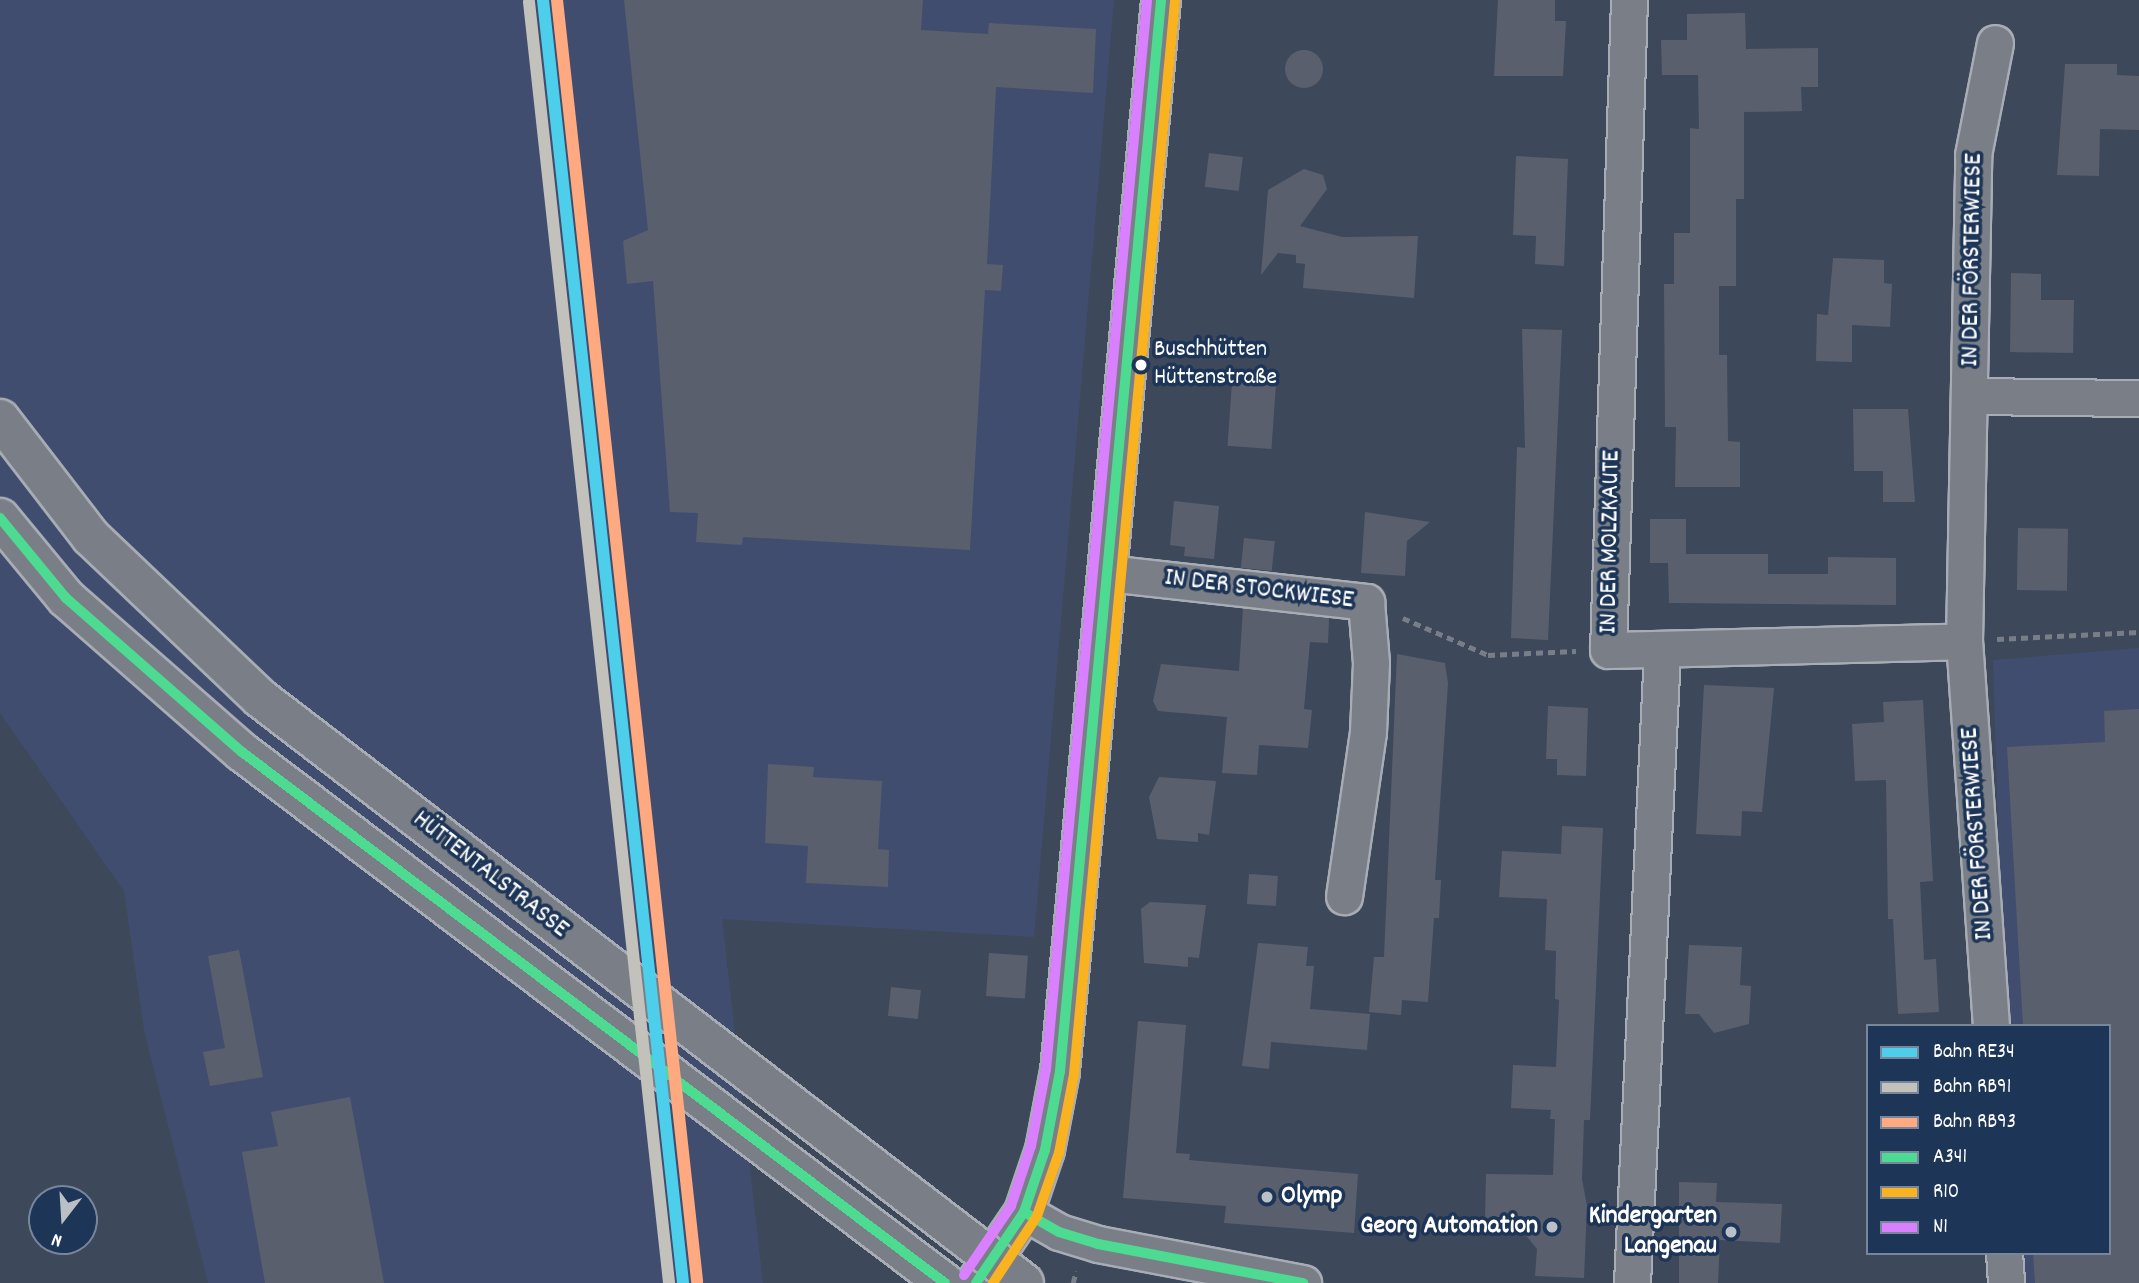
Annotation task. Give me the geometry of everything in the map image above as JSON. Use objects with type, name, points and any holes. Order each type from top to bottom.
[{"type":"main road","points":[[976,1283],[1024,1212],[1045,1150],[1060,1071],[1161,0]]},
{"type":"main road","name":"HÜTTENTALSTRASSE","points":[[0,419],[91,537],[260,698],[1024,1283]]},
{"type":"main road","name":"HÜTTENTALSTRASSE","points":[[0,519],[66,598],[242,752],[945,1283]]},
{"type":"street","name":"IN DER MOLZKAUTE","points":[[1629,0],[1608,650],[1661,652]]},
{"type":"street","name":"IN DER FÖRSTERWIESE","points":[[1991,1024],[1964,641],[1971,396],[1973,155],[1996,43]]},
{"type":"street","name":"IN DER FÖRSTERWIESE","points":[[1971,396],[2139,398]]},
{"type":"street","name":"IN DER STOCKWIESE","points":[[1108,573],[1366,602],[1371,663],[1368,732],[1345,896]]},
{"type":"street","points":[[1632,1283],[1661,652],[1964,641]]},
{"type":"street","points":[[1024,1212],[1059,1233],[1098,1244],[1303,1283]]},
{"type":"street","points":[[2004,1255],[2006,1283]]},
{"type":"path","points":[[1366,602],[1488,654],[1608,650]]},
{"type":"path","points":[[1964,641],[2139,632]]},
{"type":"shaded area","points":[[0,0],[1114,0],[1034,937],[722,919],[763,1283],[208,1283],[144,1030],[124,891],[0,713]]},
{"type":"shaded area","points":[[2139,648],[2139,1283],[2012,1283],[2011,1255],[2111,1255],[2111,1024],[2004,1024],[1993,660]]},
{"type":"building","points":[[624,0],[923,0],[921,30],[988,34],[989,23],[1096,29],[1093,93],[996,87],[987,264],[1003,265],[1001,291],[985,290],[970,550],[743,537],[742,545],[696,542],[698,513],[670,512],[653,281],[627,284],[623,241],[648,230]]},
{"type":"building","points":[[1498,0],[1555,0],[1555,21],[1566,21],[1563,76],[1494,76]]},
{"type":"building","points":[[1745,13],[1746,49],[1818,48],[1818,87],[1801,87],[1802,111],[1744,112],[1744,199],[1736,199],[1736,286],[1719,286],[1719,355],[1727,355],[1728,441],[1740,442],[1740,487],[1675,487],[1676,427],[1665,427],[1664,284],[1674,284],[1674,233],[1690,233],[1690,128],[1699,129],[1698,75],[1662,75],[1661,40],[1687,40],[1687,14]]},
{"type":"building","points":[[1304,50],[1318,55],[1323,69],[1318,83],[1304,88],[1290,83],[1285,69],[1290,55]]},
{"type":"building","points":[[2065,64],[2117,64],[2117,75],[2139,76],[2139,130],[2100,129],[2099,176],[2057,175]]},
{"type":"building","points":[[1209,153],[1243,157],[1239,191],[1205,187]]},
{"type":"building","points":[[1516,156],[1568,159],[1564,266],[1535,264],[1536,236],[1513,235]]},
{"type":"building","points":[[1304,169],[1323,175],[1327,189],[1300,226],[1342,237],[1418,236],[1414,298],[1303,288],[1305,264],[1296,263],[1296,255],[1278,253],[1261,275],[1268,190]]},
{"type":"building","points":[[1833,258],[1884,260],[1884,283],[1892,284],[1890,327],[1852,325],[1852,362],[1816,361],[1817,314],[1828,315]]},
{"type":"building","points":[[2011,273],[2041,274],[2041,300],[2074,300],[2073,353],[2010,352]]},
{"type":"building","points":[[1522,329],[1562,330],[1548,640],[1511,638],[1517,447],[1525,448]]},
{"type":"building","points":[[1232,382],[1276,385],[1271,449],[1228,446]]},
{"type":"building","points":[[1853,409],[1908,409],[1915,502],[1883,502],[1883,471],[1854,471]]},
{"type":"building","points":[[1174,501],[1219,506],[1214,559],[1184,556],[1185,547],[1170,545]]},
{"type":"building","points":[[1365,512],[1430,522],[1407,541],[1405,576],[1361,573]]},
{"type":"building","points":[[1650,519],[1686,519],[1686,554],[1768,554],[1768,574],[1828,574],[1828,557],[1896,558],[1896,605],[1669,603],[1668,563],[1650,563]]},
{"type":"building","points":[[2018,528],[2068,529],[2067,591],[2017,590]]},
{"type":"building","points":[[1244,538],[1275,541],[1272,571],[1241,568]]},
{"type":"building","points":[[1243,608],[1329,618],[1328,643],[1310,642],[1304,709],[1312,710],[1308,748],[1259,745],[1257,775],[1222,773],[1227,717],[1158,711],[1153,701],[1161,664],[1239,671]]},
{"type":"building","points":[[1397,654],[1445,663],[1448,683],[1435,880],[1441,880],[1439,918],[1434,918],[1428,1002],[1402,1000],[1401,1015],[1369,1012],[1374,957],[1384,957]]},
{"type":"building","points":[[1704,685],[1774,688],[1762,812],[1742,811],[1741,836],[1696,834]]},
{"type":"building","points":[[1923,700],[1933,881],[1920,882],[1924,960],[1936,959],[1939,1012],[1898,1014],[1893,919],[1888,919],[1886,780],[1855,781],[1852,724],[1884,722],[1883,702]]},
{"type":"building","points":[[1548,706],[1588,708],[1586,776],[1557,775],[1557,759],[1546,759]]},
{"type":"building","points":[[2139,709],[2139,1283],[2035,1283],[2033,1255],[2111,1255],[2111,1024],[2023,1024],[2007,747],[2105,742],[2104,711]]},
{"type":"building","points":[[768,764],[814,767],[813,777],[882,781],[878,849],[889,850],[888,887],[806,883],[808,846],[765,843]]},
{"type":"building","points":[[1159,777],[1216,781],[1209,835],[1198,833],[1198,842],[1157,839],[1149,797]]},
{"type":"building","points":[[1562,826],[1603,828],[1590,1120],[1584,1120],[1582,1179],[1587,1206],[1584,1278],[1535,1276],[1537,1249],[1515,1222],[1485,1221],[1486,1174],[1553,1175],[1555,1119],[1550,1119],[1551,1110],[1511,1108],[1513,1065],[1556,1067],[1559,1000],[1555,999],[1556,951],[1545,950],[1547,899],[1499,897],[1502,851],[1561,854]]},
{"type":"building","points":[[1249,874],[1278,876],[1276,906],[1247,904]]},
{"type":"building","points":[[1150,902],[1206,905],[1199,958],[1188,957],[1188,967],[1144,963],[1141,909]]},
{"type":"building","points":[[1258,943],[1308,947],[1306,966],[1314,966],[1310,1009],[1370,1014],[1367,1050],[1271,1042],[1269,1069],[1242,1066]]},
{"type":"building","points":[[1689,945],[1742,947],[1740,985],[1751,986],[1749,1024],[1714,1033],[1699,1014],[1685,1014]]},
{"type":"building","points":[[239,950],[263,1077],[210,1086],[203,1052],[225,1048],[208,956]]},
{"type":"building","points":[[989,953],[1028,956],[1025,999],[986,996]]},
{"type":"building","points":[[891,987],[921,990],[918,1019],[888,1016]]},
{"type":"building","points":[[1138,1021],[1186,1025],[1176,1153],[1190,1154],[1189,1160],[1358,1174],[1354,1233],[1224,1223],[1226,1206],[1123,1198]]},
{"type":"building","points":[[350,1097],[384,1283],[265,1283],[242,1152],[278,1146],[271,1112]]},
{"type":"building","name":"Kindergarten Langenau","points":[[1679,1182],[1717,1183],[1716,1202],[1782,1204],[1780,1243],[1720,1240],[1718,1283],[1679,1283]]},
{"type":"rail line","name":"RE34","points":[[543,0],[683,1283]]},
{"type":"rail line","name":"RB93","points":[[557,0],[697,1281]]},
{"type":"rail line","name":"RB91","points":[[529,2],[669,1283]]},
{"type":"transit line","name":"N1","points":[[964,1275],[1011,1206],[1031,1146],[1046,1069],[1147,0]]},
{"type":"transit line","name":"A341","points":[[976,1283],[1024,1212],[1045,1150],[1060,1071],[1161,0]]},
{"type":"transit line","name":"R10","points":[[993,1283],[1037,1216],[1059,1153],[1074,1074],[1175,1]]},
{"type":"transit line","name":"A341","points":[[0,518],[66,598],[242,752],[945,1283]]},
{"type":"transit line","name":"A341","points":[[1024,1212],[1059,1232],[1098,1244],[1303,1283]]},
{"type":"place","name":"Buschhütten Hüttenstraße","points":[[1141,365]]},
{"type":"place","name":"Olymp","points":[[1267,1197]]},
{"type":"place","name":"Georg Automation","points":[[1552,1227]]},
{"type":"place","name":"Kindergarten Langenau","points":[[1731,1232]]}]
